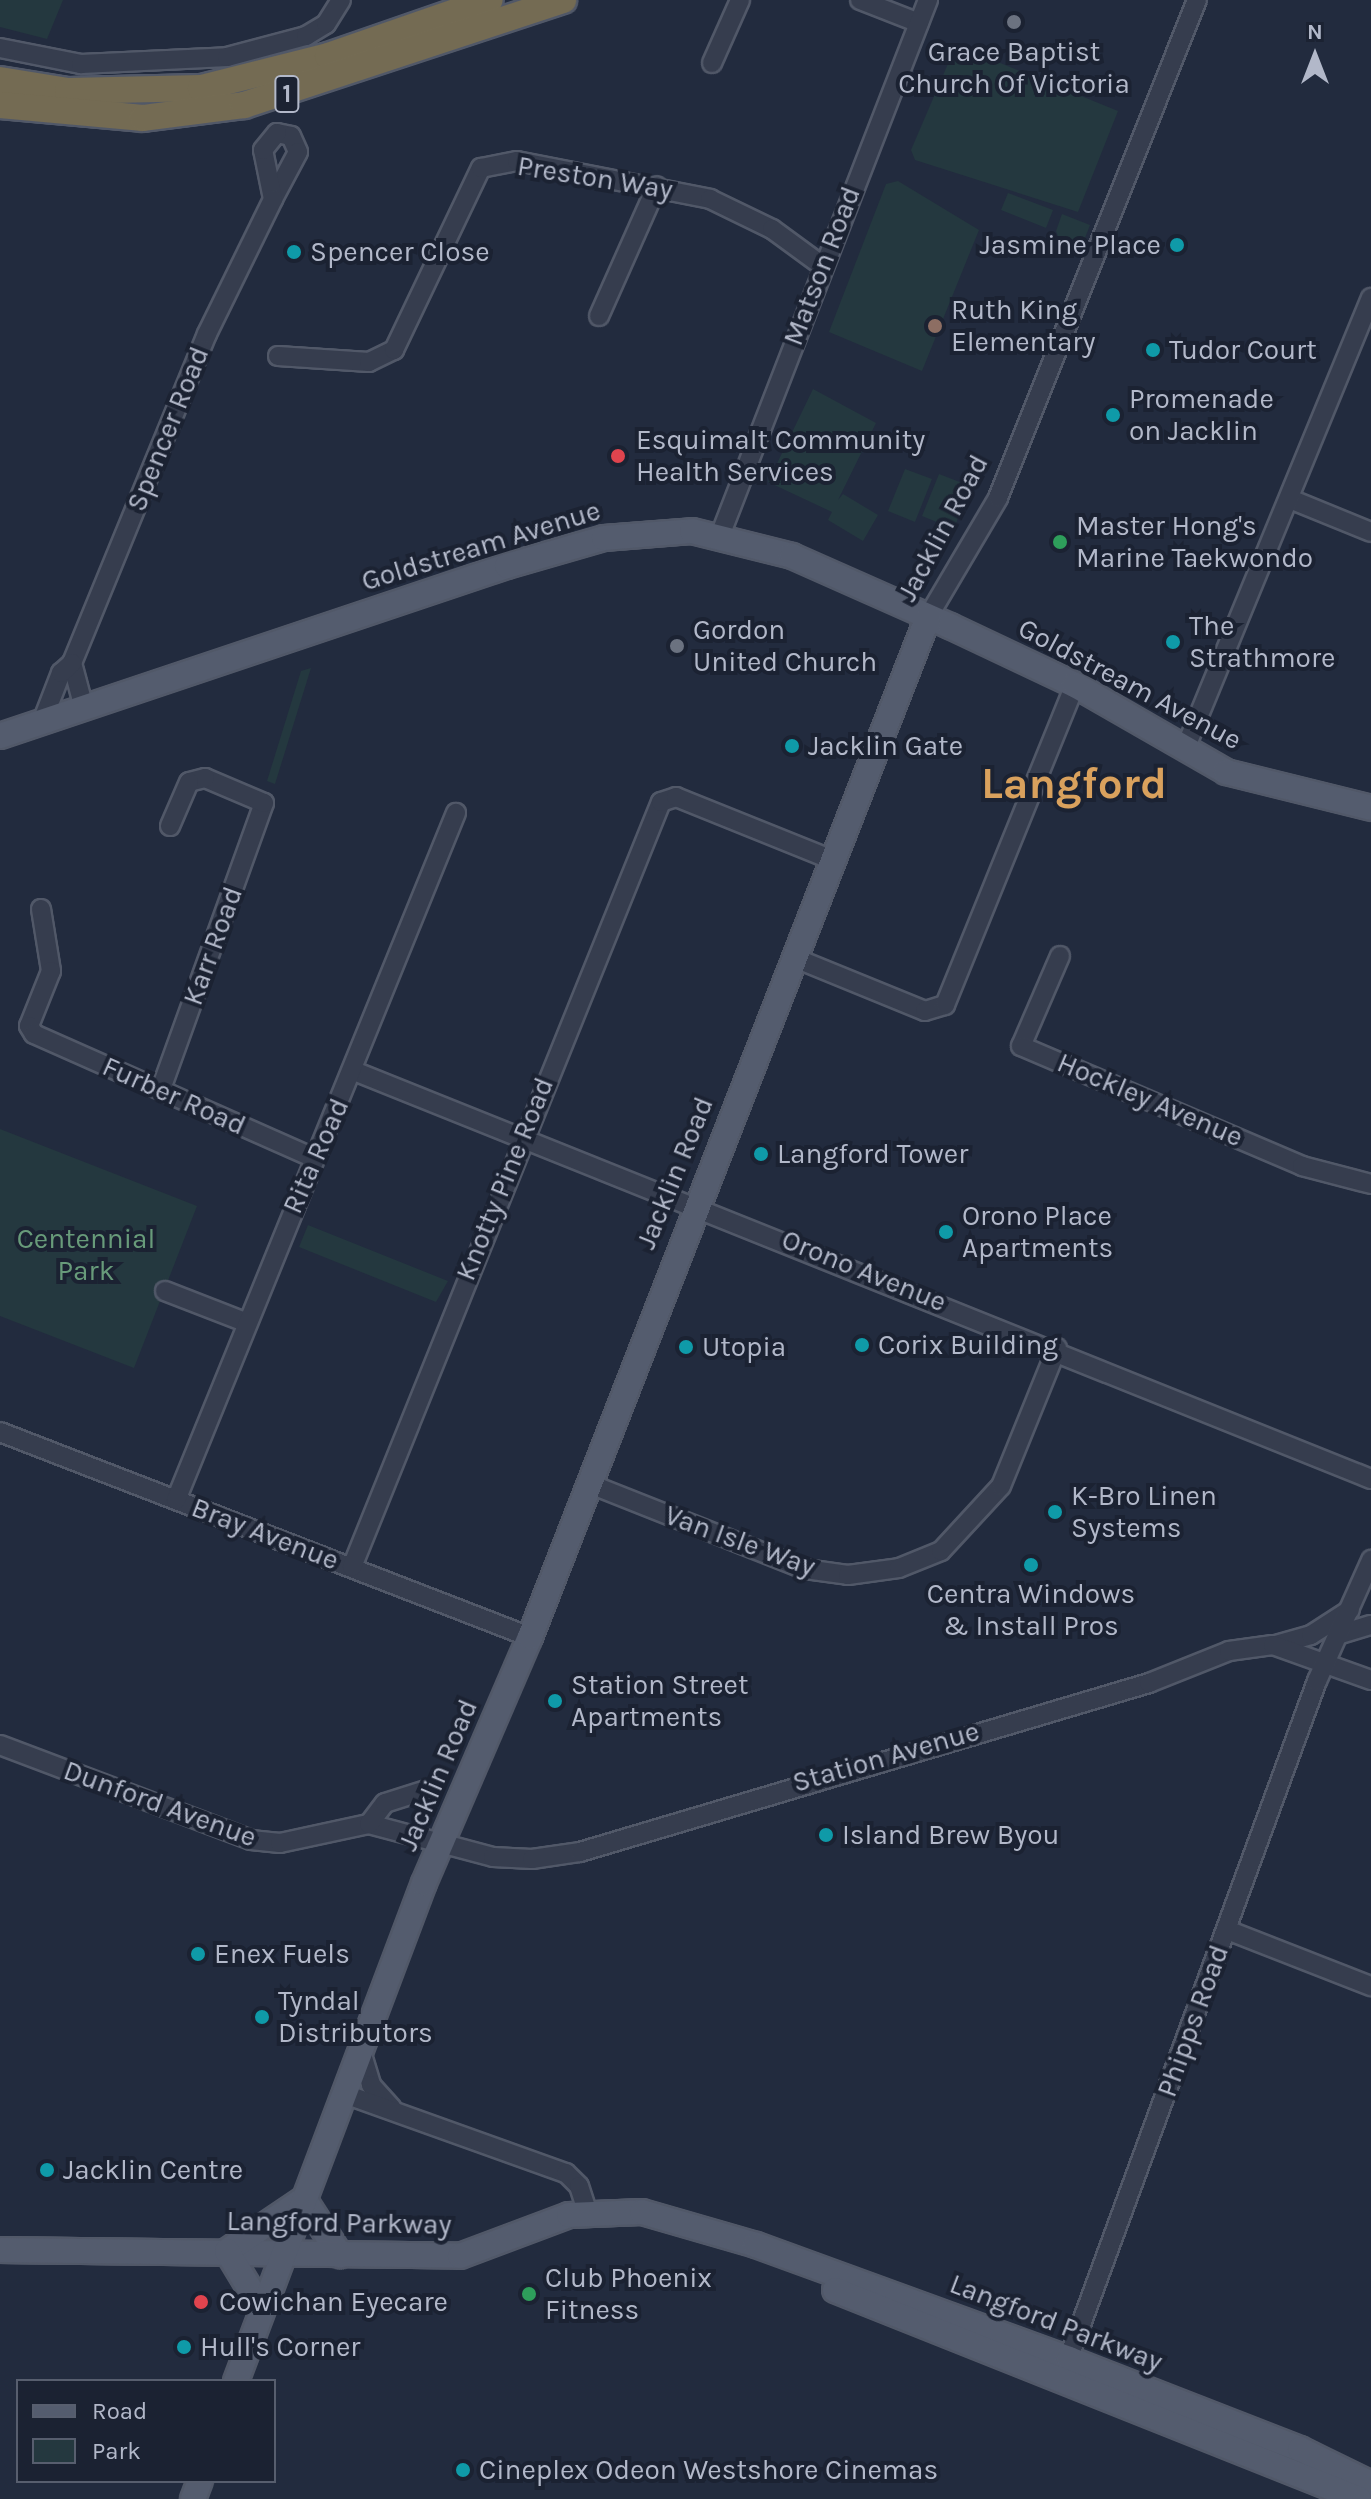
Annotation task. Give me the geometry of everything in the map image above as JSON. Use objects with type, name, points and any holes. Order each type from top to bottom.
[{"type":"highway","name":"1","points":[[0,80],[68,91],[201,88],[328,56],[490,0]]},
{"type":"highway","name":"1","points":[[0,105],[127,118],[244,105],[563,0]]},
{"type":"main road","name":"Goldstream Avenue","points":[[0,736],[555,551],[651,530],[721,533],[928,617],[1075,685],[1226,772],[1371,808]]},
{"type":"main road","name":"Jacklin Road","points":[[237,2379],[360,2047],[530,1637],[694,1204],[795,958],[928,617]]},
{"type":"main road","points":[[262,2309],[227,2251],[304,2199],[340,2255]]},
{"type":"main road","name":"Langford Parkway","points":[[0,2250],[460,2256],[587,2211],[642,2212],[714,2234],[1368,2488]]},
{"type":"street","points":[[0,48],[81,64],[227,57],[306,36],[326,24],[341,0]]},
{"type":"street","points":[[712,63],[740,0]]},
{"type":"street","points":[[860,0],[919,23]]},
{"type":"street","name":"Matson Road","points":[[721,533],[821,265],[928,0]]},
{"type":"street","name":"Jacklin Road","points":[[928,617],[998,498],[1197,0]]},
{"type":"street","name":"Preston Way","points":[[278,356],[369,362],[394,350],[481,168],[517,161],[657,186],[710,199],[772,229],[821,265]]},
{"type":"street","points":[[599,316],[657,186]]},
{"type":"street","name":"Spencer Road","points":[[42,722],[61,673],[72,663],[207,334],[273,199]]},
{"type":"street","points":[[1185,749],[1371,298]]},
{"type":"street","points":[[1290,499],[1371,532]]},
{"type":"street","points":[[72,663],[84,708]]},
{"type":"street","points":[[795,958],[925,1011],[945,1005],[1075,685]]},
{"type":"street","name":"Karr Road","points":[[161,1089],[264,803],[205,778],[189,782],[170,826]]},
{"type":"street","name":"Knotty Pine Road","points":[[352,1567],[522,1134],[656,810],[668,797],[833,860]]},
{"type":"street","name":"Rita Road","points":[[176,1500],[245,1322],[354,1071],[456,813]]},
{"type":"street","name":"Furber Road","points":[[41,909],[51,971],[29,1026],[34,1034],[314,1158]]},
{"type":"street","name":"Hockley Avenue","points":[[1060,956],[1021,1046],[1302,1166],[1371,1184]]},
{"type":"street","name":"Orono Avenue","points":[[354,1071],[522,1134],[1057,1348],[1371,1479]]},
{"type":"street","points":[[165,1291],[245,1322]]},
{"type":"street","name":"Van Isle Way","points":[[590,1484],[805,1569],[848,1575],[899,1568],[941,1551],[1001,1486],[1057,1348]]},
{"type":"street","name":"Bray Avenue","points":[[0,1432],[530,1637]]},
{"type":"street","name":"Phipps Road","points":[[1064,2369],[1326,1664],[1371,1560]]},
{"type":"street","points":[[1361,1584],[1371,1604]]},
{"type":"street","points":[[1273,1645],[1311,1635],[1351,1609]]},
{"type":"street","points":[[1341,1634],[1371,1625]]},
{"type":"street","name":"Station Avenue","points":[[443,1843],[493,1857],[580,1852],[1149,1683],[1229,1651],[1273,1645],[1371,1680]]},
{"type":"street","name":"Dunford Avenue","points":[[0,1745],[251,1840],[280,1843],[369,1824],[443,1843]]},
{"type":"street","name":"Dunford Avenue","points":[[369,1824],[385,1803],[426,1790]]},
{"type":"street","points":[[1227,1930],[1371,1986]]},
{"type":"street","points":[[360,2047],[371,2085],[394,2110]]},
{"type":"street","points":[[342,2093],[566,2173],[579,2186],[587,2211]]},
{"type":"green space","points":[[0,0],[63,0],[47,39],[0,27]]},
{"type":"green space","points":[[956,45],[1118,111],[1078,212],[915,160],[911,150]]},
{"type":"green space","points":[[898,181],[979,230],[922,371],[829,332],[886,184]]},
{"type":"green space","points":[[1008,193],[1053,210],[1046,228],[1001,210]]},
{"type":"green space","points":[[1062,214],[1090,225],[1078,256],[1063,250],[1056,231]]},
{"type":"green space","points":[[813,389],[876,423],[838,500],[843,494],[878,515],[863,541],[828,520],[832,512],[768,482]]},
{"type":"green space","points":[[905,469],[932,479],[915,522],[888,511]]},
{"type":"green space","points":[[939,474],[970,486],[954,529],[922,516]]},
{"type":"green space","points":[[311,668],[275,784],[267,781],[301,671]]},
{"type":"green space","name":"Centennial Park","points":[[0,1129],[197,1206],[134,1368],[0,1316]]},
{"type":"green space","points":[[308,1225],[448,1281],[436,1302],[299,1247]]},
{"type":"place","name":"Grace Baptist Church Of Victoria","points":[[1014,22]]},
{"type":"place","name":"Jasmine Place","points":[[1177,245]]},
{"type":"place","name":"Spencer Close","points":[[294,252]]},
{"type":"place","name":"Ruth King Elementary","points":[[935,326]]},
{"type":"place","name":"Tudor Court","points":[[1153,350]]},
{"type":"place","name":"Promenade on Jacklin","points":[[1113,415]]},
{"type":"place","name":"Esquimalt Community Health Services","points":[[618,456]]},
{"type":"place","name":"Master Hong's Marine Taekwondo","points":[[1060,542]]},
{"type":"place","name":"The Strathmore","points":[[1173,642]]},
{"type":"place","name":"Gordon United Church","points":[[677,646]]},
{"type":"place","name":"Jacklin Gate","points":[[792,746]]},
{"type":"place","name":"Langford Tower","points":[[761,1154]]},
{"type":"place","name":"Orono Place Apartments","points":[[946,1232]]},
{"type":"place","name":"Corix Building","points":[[862,1345]]},
{"type":"place","name":"Utopia","points":[[686,1347]]},
{"type":"place","name":"K-Bro Linen Systems","points":[[1055,1512]]},
{"type":"place","name":"Centra Windows & Install Pros","points":[[1031,1565]]},
{"type":"place","name":"Station Street Apartments","points":[[555,1701]]},
{"type":"place","name":"Island Brew Byou","points":[[826,1835]]},
{"type":"place","name":"Enex Fuels","points":[[198,1954]]},
{"type":"place","name":"Tyndal Distributors","points":[[262,2017]]},
{"type":"place","name":"Jacklin Centre","points":[[47,2170]]},
{"type":"place","name":"Club Phoenix Fitness","points":[[529,2294]]},
{"type":"place","name":"Cowichan Eyecare","points":[[201,2302]]},
{"type":"place","name":"Hull's Corner","points":[[184,2347]]},
{"type":"place","name":"Cineplex Odeon Westshore Cinemas","points":[[463,2470]]},
{"type":"district","name":"Langford","points":[[1074,784]]}]
